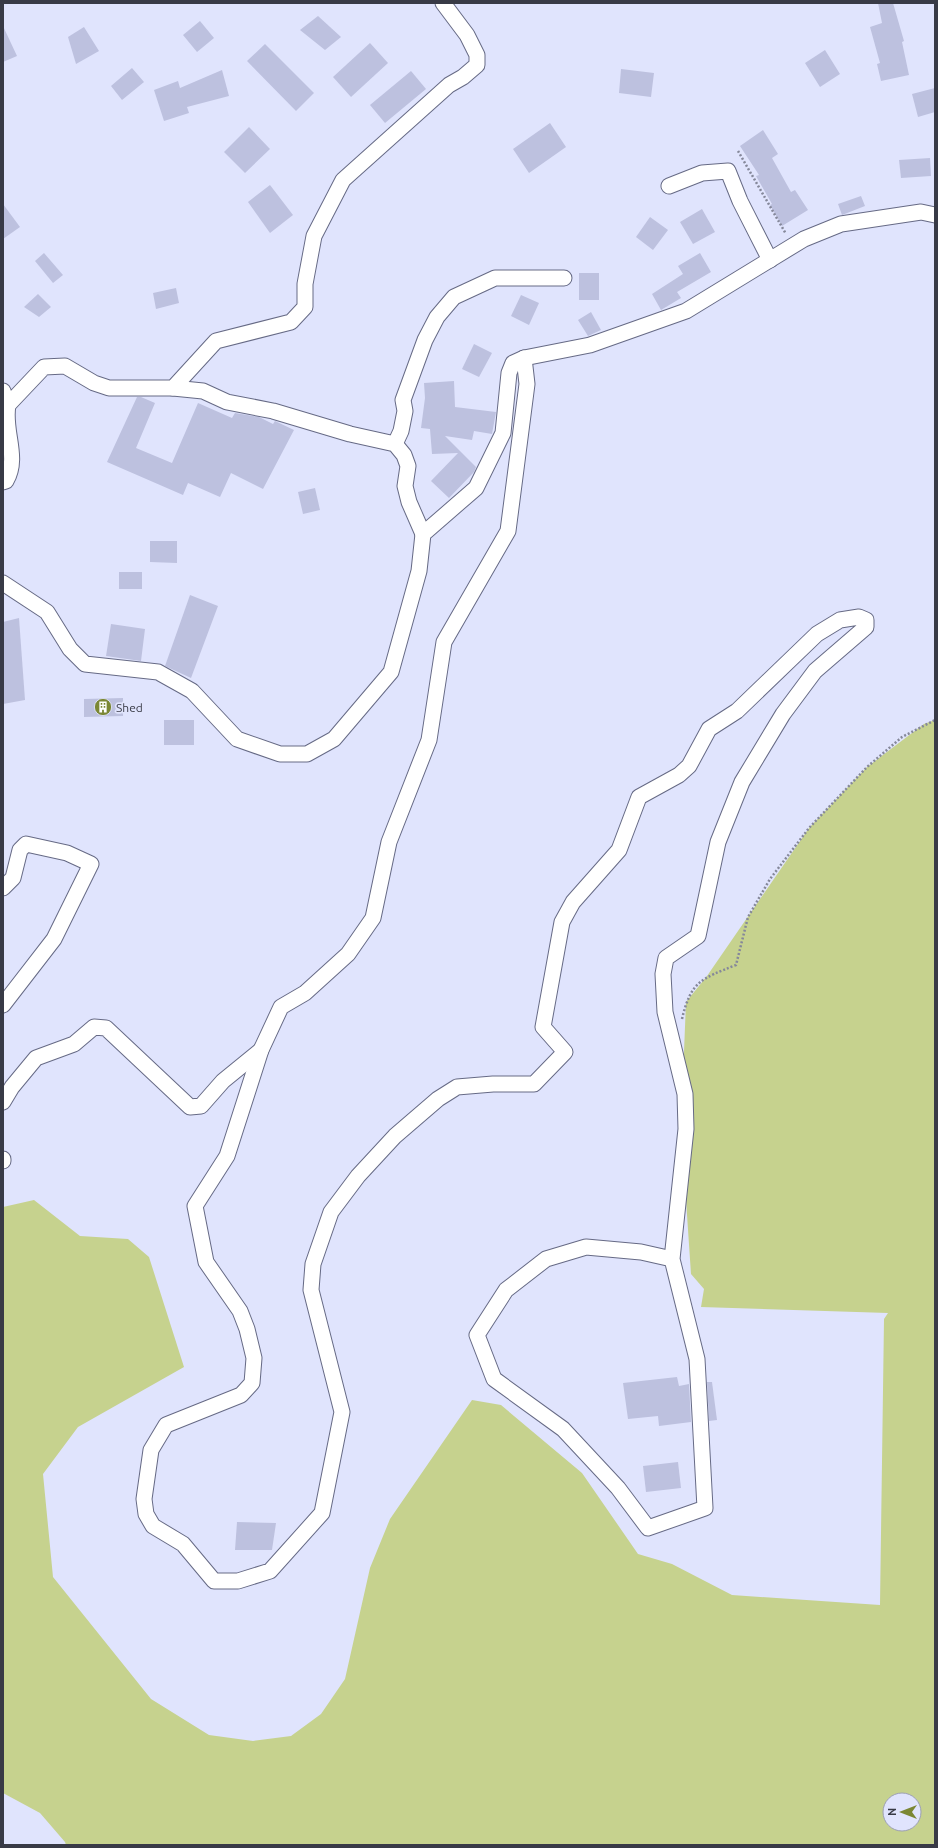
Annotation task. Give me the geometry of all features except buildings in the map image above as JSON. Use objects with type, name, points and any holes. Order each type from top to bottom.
[{"type":"street","points":[[173,388],[216,341],[291,322],[305,307],[305,284],[314,236],[343,180],[449,85],[477,65],[478,54],[467,35],[443,3]]},
{"type":"street","points":[[669,186],[702,173],[728,171],[740,201],[770,260]]},
{"type":"street","points":[[423,534],[476,488],[503,433],[509,373],[513,363],[524,358],[590,345],[686,311],[804,239],[841,224],[921,212],[935,214]]},
{"type":"street","points":[[395,444],[402,431],[404,411],[403,400],[425,340],[437,317],[454,297],[496,278],[564,278]]},
{"type":"street","points":[[524,358],[527,384],[508,532],[444,642],[429,740],[389,842],[373,918],[348,954],[305,992],[281,1008],[261,1050],[227,1156],[195,1206],[206,1262],[240,1311],[247,1329],[254,1358],[252,1382],[241,1395],[166,1425],[151,1450],[144,1499],[146,1514],[153,1526],[183,1544],[214,1581],[238,1581],[270,1571],[322,1513],[342,1412],[311,1290],[313,1264],[331,1212],[358,1176],[395,1136],[438,1099],[457,1087],[493,1084],[534,1084],[565,1052],[543,1027],[562,922],[573,902],[619,850],[639,797],[679,775],[689,766],[709,729],[737,711],[817,634],[840,620],[859,618],[866,620],[866,627],[815,670],[783,714],[742,782],[718,842],[698,936],[666,958],[663,974],[665,1012],[685,1094],[686,1130],[672,1259],[697,1359],[705,1508],[648,1528],[618,1488],[563,1429],[494,1379],[477,1335],[506,1290],[546,1259],[586,1248],[641,1252],[672,1259]]},
{"type":"street","points":[[3,482],[6,482],[10,473],[12,458],[5,398],[44,367],[65,366],[94,383],[109,388],[173,388],[203,391],[228,402],[273,411],[350,434],[395,444],[404,455],[408,466],[404,486],[409,502],[423,534],[418,571],[391,672],[334,738],[308,754],[280,754],[237,738],[192,691],[158,672],[85,664],[70,649],[47,612],[3,583]]},
{"type":"street","points":[[3,888],[14,878],[20,850],[26,844],[67,852],[91,864],[54,938],[3,1006]]},
{"type":"street","points":[[3,1102],[12,1087],[36,1058],[74,1044],[94,1027],[106,1028],[190,1107],[201,1106],[223,1081],[261,1050]]},
{"type":"path","points":[[738,151],[793,247]]},
{"type":"path","points":[[681,1022],[686,1002],[692,989],[707,976],[736,965],[748,917],[770,879],[809,828],[867,767],[884,752],[902,737],[935,720]]},
{"type":"green space","points":[[935,720],[935,1845],[66,1845],[40,1813],[3,1793],[3,1207],[34,1200],[80,1236],[128,1239],[149,1257],[184,1367],[78,1427],[43,1474],[53,1577],[151,1699],[209,1735],[253,1741],[291,1736],[321,1714],[345,1679],[370,1568],[390,1519],[472,1400],[501,1405],[582,1473],[638,1554],[672,1564],[732,1595],[880,1605],[884,1319],[888,1313],[701,1307],[704,1289],[691,1274],[681,1126],[686,1002],[707,976],[809,828],[867,767],[924,724]]},
{"type":"place","name":"Shed","points":[[103,707]]}]
